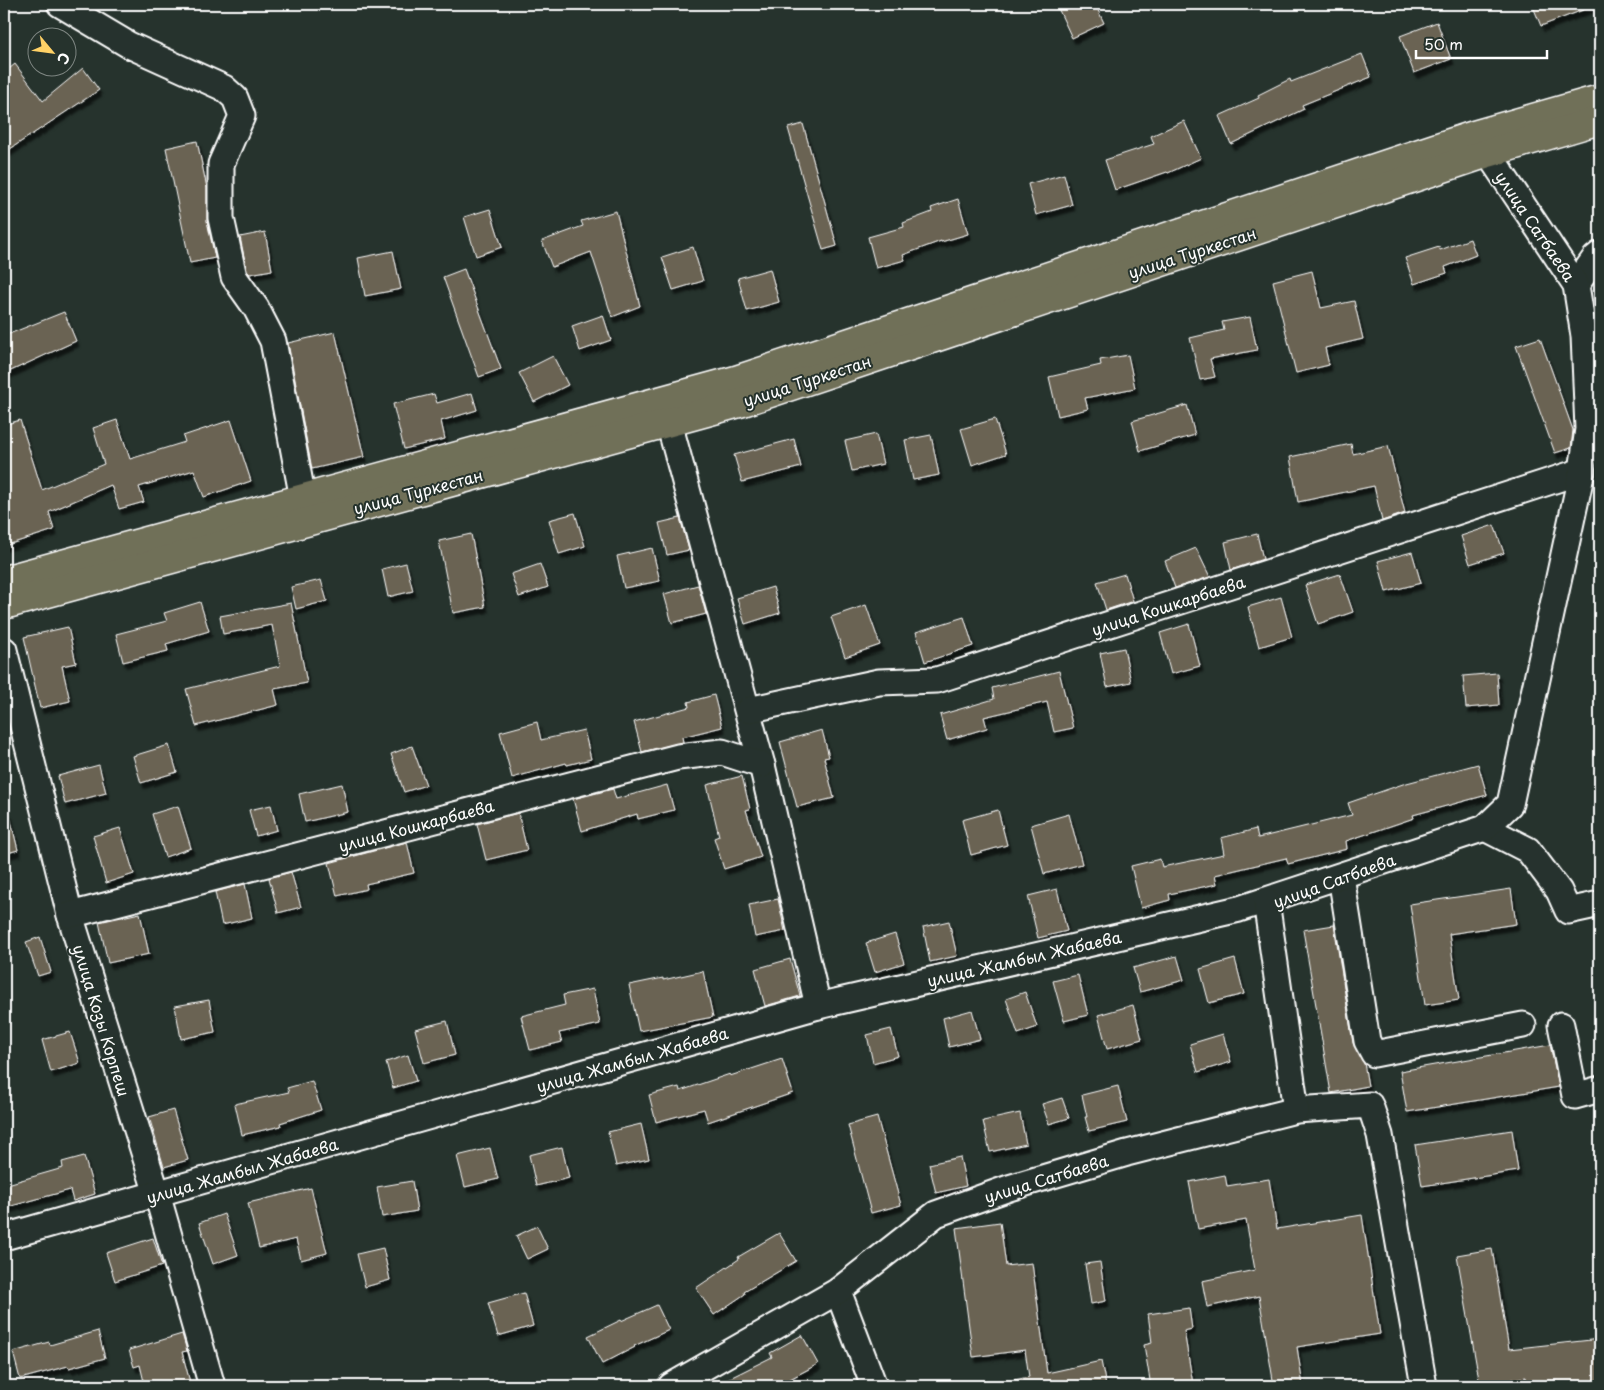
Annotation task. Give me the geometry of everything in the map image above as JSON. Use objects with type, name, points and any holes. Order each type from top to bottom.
[{"type":"highway","name":"улица Туркестан","points":[[4,605],[670,423],[739,391],[1474,135],[1600,99]]},
{"type":"highway","name":"улица Туркестан","points":[[4,580],[303,498],[739,391],[1488,153],[1600,120]]},
{"type":"street","points":[[60,4],[128,45],[224,88],[235,98],[242,116],[220,164],[221,218],[234,277],[256,308],[273,340],[303,498]]},
{"type":"street","name":"улица Сатбаева","points":[[838,1291],[936,1214],[1009,1188],[1127,1153],[1296,1110],[1266,902],[1485,828],[1510,804],[1582,471],[1588,429],[1592,333],[1576,286],[1488,153]]},
{"type":"street","points":[[1576,286],[1595,258],[1600,254]]},
{"type":"street","points":[[670,423],[762,765],[818,1006]]},
{"type":"street","name":"улица Кошкарбаева","points":[[748,710],[879,682],[937,680],[1582,471]]},
{"type":"street","name":"улица Козы Корпеш","points":[[4,650],[70,915],[157,1194],[212,1386]]},
{"type":"street","name":"улица Кошкарбаева","points":[[70,915],[678,757],[722,752],[762,765]]},
{"type":"street","points":[[1485,828],[1528,850],[1559,891],[1568,911],[1600,904]]},
{"type":"street","points":[[1342,876],[1367,1041],[1374,1054],[1523,1025]]},
{"type":"street","name":"улица Жамбыл Жабаева","points":[[4,1237],[818,1006],[1266,902]]},
{"type":"street","points":[[1561,1025],[1575,1096],[1600,1090]]},
{"type":"street","points":[[1296,1110],[1370,1105],[1380,1135],[1424,1386]]},
{"type":"street","points":[[671,1386],[838,1291],[874,1386]]},
{"type":"building","points":[[1066,4],[1095,4],[1104,23],[1072,38],[1058,8]]},
{"type":"building","points":[[1532,4],[1596,4],[1596,5],[1541,26]]},
{"type":"building","points":[[1437,22],[1451,59],[1414,73],[1400,36]]},
{"type":"building","points":[[1362,54],[1371,77],[1302,105],[1304,109],[1231,144],[1219,116],[1259,98],[1258,95],[1290,79],[1291,82]]},
{"type":"building","points":[[15,64],[43,101],[71,78],[78,78],[78,72],[83,68],[99,90],[4,153],[4,73]]},
{"type":"building","points":[[1184,121],[1201,158],[1168,173],[1115,190],[1105,160],[1154,144],[1151,136]]},
{"type":"building","points":[[803,124],[837,246],[823,250],[788,128]]},
{"type":"building","points":[[197,141],[207,188],[207,221],[215,258],[190,263],[166,148]]},
{"type":"building","points":[[1064,174],[1072,205],[1036,215],[1028,184]]},
{"type":"building","points":[[958,199],[968,234],[941,241],[903,255],[905,260],[876,268],[868,237],[904,227],[903,223],[932,212],[931,208]]},
{"type":"building","points":[[490,209],[502,247],[476,256],[464,217]]},
{"type":"building","points":[[616,211],[640,306],[612,317],[591,252],[552,267],[542,241],[583,226],[581,221]]},
{"type":"building","points":[[265,232],[272,270],[250,274],[247,271],[240,237]]},
{"type":"building","points":[[1470,239],[1476,255],[1445,267],[1447,273],[1414,284],[1405,258],[1439,247],[1440,250]]},
{"type":"building","points":[[693,247],[703,281],[673,290],[662,257]]},
{"type":"building","points":[[393,251],[401,289],[365,296],[358,258]]},
{"type":"building","points":[[464,269],[501,369],[479,377],[443,277]]},
{"type":"building","points":[[770,269],[779,302],[747,311],[738,278]]},
{"type":"building","points":[[1312,271],[1321,308],[1354,301],[1363,339],[1325,348],[1329,365],[1296,373],[1273,281]]},
{"type":"building","points":[[64,312],[76,341],[4,374],[4,336]]},
{"type":"building","points":[[603,315],[611,340],[580,351],[572,326]]},
{"type":"building","points":[[1250,317],[1257,350],[1210,359],[1215,377],[1200,380],[1190,338],[1224,330],[1222,322]]},
{"type":"building","points":[[335,332],[364,457],[312,469],[288,343]]},
{"type":"building","points":[[1540,338],[1573,430],[1571,448],[1555,453],[1516,346]]},
{"type":"building","points":[[1128,355],[1135,388],[1085,398],[1088,409],[1058,416],[1049,377],[1101,365],[1100,360]]},
{"type":"building","points":[[553,356],[568,385],[534,402],[519,373]]},
{"type":"building","points":[[472,393],[477,410],[441,421],[445,439],[404,449],[393,404],[434,394],[437,403]]},
{"type":"building","points":[[1187,405],[1195,435],[1140,451],[1132,421]]},
{"type":"building","points":[[995,419],[1006,454],[972,465],[961,429]]},
{"type":"building","points":[[20,420],[42,490],[104,464],[93,428],[117,420],[130,459],[185,442],[183,436],[231,420],[251,481],[204,497],[194,470],[139,487],[144,502],[119,509],[111,485],[49,512],[54,530],[4,546],[4,425]]},
{"type":"building","points":[[876,434],[883,464],[852,471],[845,441]]},
{"type":"building","points":[[931,435],[939,475],[913,480],[905,440]]},
{"type":"building","points":[[794,439],[801,467],[742,482],[734,455]]},
{"type":"building","points":[[1351,444],[1353,454],[1388,446],[1405,513],[1382,521],[1374,486],[1298,502],[1290,457]]},
{"type":"building","points":[[575,513],[585,546],[559,554],[549,520]]},
{"type":"building","points":[[680,518],[689,550],[667,555],[659,523]]},
{"type":"building","points":[[1494,525],[1504,553],[1470,564],[1461,536]]},
{"type":"building","points":[[471,534],[485,607],[453,613],[439,541]]},
{"type":"building","points":[[1257,534],[1263,559],[1231,570],[1225,542]]},
{"type":"building","points":[[652,548],[660,581],[624,588],[617,556]]},
{"type":"building","points":[[1196,548],[1210,577],[1175,588],[1165,561]]},
{"type":"building","points":[[1412,552],[1421,583],[1386,592],[1378,561]]},
{"type":"building","points":[[406,563],[413,591],[388,597],[382,569]]},
{"type":"building","points":[[540,564],[548,587],[519,597],[511,574]]},
{"type":"building","points":[[1125,574],[1133,601],[1106,610],[1097,582]]},
{"type":"building","points":[[1340,574],[1353,612],[1318,624],[1305,585]]},
{"type":"building","points":[[321,580],[327,601],[296,609],[291,587]]},
{"type":"building","points":[[698,585],[706,614],[672,623],[664,594]]},
{"type":"building","points":[[773,587],[780,613],[745,624],[737,598]]},
{"type":"building","points":[[1281,597],[1292,637],[1259,647],[1248,607]]},
{"type":"building","points":[[200,602],[209,631],[166,644],[168,651],[123,662],[116,634],[167,621],[164,613]]},
{"type":"building","points":[[291,603],[307,683],[274,689],[278,705],[196,726],[186,689],[280,666],[272,625],[223,634],[220,616]]},
{"type":"building","points":[[866,605],[880,645],[845,657],[831,617]]},
{"type":"building","points":[[964,617],[973,646],[925,662],[916,632]]},
{"type":"building","points":[[1189,624],[1200,666],[1171,674],[1160,633]]},
{"type":"building","points":[[68,627],[76,663],[62,666],[70,701],[40,708],[24,637]]},
{"type":"building","points":[[1124,648],[1131,682],[1107,687],[1100,653]]},
{"type":"building","points":[[1059,671],[1073,728],[1054,732],[1047,702],[984,717],[987,728],[947,740],[940,715],[994,699],[992,688]]},
{"type":"building","points":[[1497,673],[1499,705],[1466,708],[1463,676]]},
{"type":"building","points":[[714,695],[722,727],[682,737],[683,742],[642,752],[634,722],[689,707],[688,702]]},
{"type":"building","points":[[537,722],[541,740],[584,730],[591,759],[567,765],[566,763],[512,778],[500,732]]},
{"type":"building","points":[[822,730],[829,757],[824,758],[834,798],[797,807],[780,742]]},
{"type":"building","points":[[169,745],[177,772],[141,783],[133,756]]},
{"type":"building","points":[[412,746],[426,785],[404,792],[391,754]]},
{"type":"building","points":[[1478,764],[1487,795],[1413,815],[1414,818],[1346,841],[1347,849],[1288,864],[1286,858],[1215,875],[1217,884],[1169,894],[1170,900],[1141,908],[1131,866],[1160,859],[1162,867],[1224,854],[1221,838],[1256,829],[1258,838],[1352,815],[1348,803],[1403,784]]},
{"type":"building","points":[[99,765],[106,793],[65,804],[58,776]]},
{"type":"building","points":[[742,776],[750,809],[746,810],[761,857],[724,869],[714,838],[719,836],[707,785]]},
{"type":"building","points":[[342,784],[348,812],[305,822],[299,794]]},
{"type":"building","points":[[667,785],[674,810],[638,819],[637,814],[582,831],[573,799],[613,789],[616,799]]},
{"type":"building","points":[[271,805],[277,830],[256,836],[249,810]]},
{"type":"building","points":[[178,806],[191,848],[165,857],[152,814]]},
{"type":"building","points":[[998,810],[1007,845],[971,855],[962,820]]},
{"type":"building","points":[[4,813],[9,813],[18,850],[4,854]]},
{"type":"building","points":[[518,813],[527,850],[486,860],[477,824]]},
{"type":"building","points":[[1069,814],[1082,864],[1044,874],[1031,825]]},
{"type":"building","points":[[120,828],[134,874],[106,883],[93,836]]},
{"type":"building","points":[[407,842],[414,873],[366,884],[367,889],[337,896],[329,863]]},
{"type":"building","points":[[291,872],[301,907],[278,913],[269,878]]},
{"type":"building","points":[[245,884],[252,918],[222,925],[215,892]]},
{"type":"building","points":[[1057,889],[1067,931],[1038,938],[1028,896]]},
{"type":"building","points":[[1511,889],[1516,924],[1449,934],[1459,1000],[1425,1005],[1410,904]]},
{"type":"building","points":[[778,899],[785,931],[755,937],[749,905]]},
{"type":"building","points":[[140,913],[149,954],[108,963],[99,922]]},
{"type":"building","points":[[949,921],[957,956],[930,962],[923,927]]},
{"type":"building","points":[[1334,925],[1353,1043],[1364,1063],[1368,1086],[1331,1093],[1303,930]]},
{"type":"building","points":[[895,934],[904,963],[875,972],[866,943]]},
{"type":"building","points":[[40,937],[51,972],[38,976],[26,942]]},
{"type":"building","points":[[1177,956],[1184,980],[1140,992],[1133,968]]},
{"type":"building","points":[[790,959],[800,996],[765,1006],[755,969]]},
{"type":"building","points":[[1235,959],[1244,994],[1209,1003],[1200,969]]},
{"type":"building","points":[[703,971],[713,1017],[639,1031],[629,985]]},
{"type":"building","points":[[1078,975],[1088,1015],[1064,1021],[1053,981]]},
{"type":"building","points":[[593,989],[600,1024],[559,1033],[562,1042],[530,1050],[521,1016],[565,1005],[563,995]]},
{"type":"building","points":[[1025,992],[1037,1027],[1018,1034],[1006,999]]},
{"type":"building","points":[[209,1000],[215,1032],[181,1039],[175,1006]]},
{"type":"building","points":[[1133,1005],[1142,1039],[1107,1049],[1098,1015]]},
{"type":"building","points":[[972,1010],[980,1039],[949,1047],[943,1018]]},
{"type":"building","points":[[447,1021],[455,1055],[424,1063],[415,1029]]},
{"type":"building","points":[[891,1029],[898,1056],[873,1063],[867,1035]]},
{"type":"building","points":[[70,1032],[80,1063],[51,1072],[42,1040]]},
{"type":"building","points":[[1223,1034],[1231,1062],[1198,1072],[1190,1044]]},
{"type":"building","points":[[1550,1045],[1559,1087],[1407,1112],[1400,1071]]},
{"type":"building","points":[[408,1055],[416,1081],[393,1088],[386,1062]]},
{"type":"building","points":[[782,1059],[793,1093],[708,1122],[704,1109],[656,1122],[649,1095],[679,1087],[680,1091]]},
{"type":"building","points":[[312,1081],[321,1110],[280,1123],[281,1126],[242,1135],[235,1104],[289,1092],[287,1088]]},
{"type":"building","points":[[1118,1086],[1127,1122],[1089,1131],[1082,1095]]},
{"type":"building","points":[[1062,1098],[1069,1118],[1049,1124],[1042,1104]]},
{"type":"building","points":[[173,1110],[188,1160],[164,1167],[149,1117]]},
{"type":"building","points":[[1020,1113],[1026,1144],[990,1152],[983,1121]]},
{"type":"building","points":[[877,1117],[901,1205],[871,1213],[848,1125]]},
{"type":"building","points":[[641,1124],[649,1159],[616,1166],[608,1132]]},
{"type":"building","points":[[1512,1130],[1518,1171],[1422,1186],[1415,1145]]},
{"type":"building","points":[[562,1147],[569,1178],[536,1186],[529,1155]]},
{"type":"building","points":[[490,1148],[498,1179],[465,1187],[457,1156]]},
{"type":"building","points":[[84,1156],[95,1194],[73,1201],[70,1190],[4,1208],[4,1185],[63,1168],[62,1162]]},
{"type":"building","points":[[960,1157],[966,1186],[936,1193],[929,1164]]},
{"type":"building","points":[[1225,1175],[1227,1186],[1269,1179],[1277,1229],[1362,1215],[1380,1334],[1297,1347],[1303,1386],[1274,1386],[1259,1296],[1207,1307],[1202,1281],[1255,1270],[1246,1220],[1198,1229],[1189,1182]]},
{"type":"building","points":[[412,1181],[417,1211],[382,1217],[377,1187]]},
{"type":"building","points":[[311,1188],[327,1253],[301,1260],[296,1239],[259,1248],[248,1203]]},
{"type":"building","points":[[224,1214],[238,1255],[213,1264],[199,1223]]},
{"type":"building","points":[[1000,1222],[1006,1266],[1032,1263],[1047,1373],[1101,1361],[1106,1386],[1015,1386],[1014,1380],[1029,1377],[1025,1350],[973,1357],[956,1228]]},
{"type":"building","points":[[537,1226],[548,1249],[527,1259],[516,1236]]},
{"type":"building","points":[[779,1233],[796,1261],[744,1292],[745,1294],[714,1315],[696,1288],[739,1259],[738,1257]]},
{"type":"building","points":[[153,1238],[162,1266],[115,1281],[106,1253]]},
{"type":"building","points":[[383,1248],[390,1280],[365,1287],[357,1254]]},
{"type":"building","points":[[1492,1249],[1509,1349],[1600,1339],[1600,1381],[1527,1386],[1526,1377],[1480,1385],[1457,1255]]},
{"type":"building","points":[[1100,1262],[1106,1301],[1091,1304],[1085,1264]]},
{"type":"building","points":[[524,1293],[533,1326],[498,1336],[488,1303]]},
{"type":"building","points":[[657,1305],[669,1330],[634,1346],[602,1364],[588,1336]]},
{"type":"building","points":[[1189,1308],[1192,1329],[1184,1331],[1193,1384],[1151,1386],[1144,1345],[1152,1343],[1148,1314]]},
{"type":"building","points":[[98,1331],[105,1358],[20,1379],[13,1352],[49,1342],[50,1345]]},
{"type":"building","points":[[182,1334],[187,1351],[182,1352],[191,1386],[145,1386],[140,1365],[134,1367],[129,1350]]},
{"type":"building","points":[[802,1335],[818,1364],[777,1386],[714,1386],[772,1357],[770,1353]]}]
